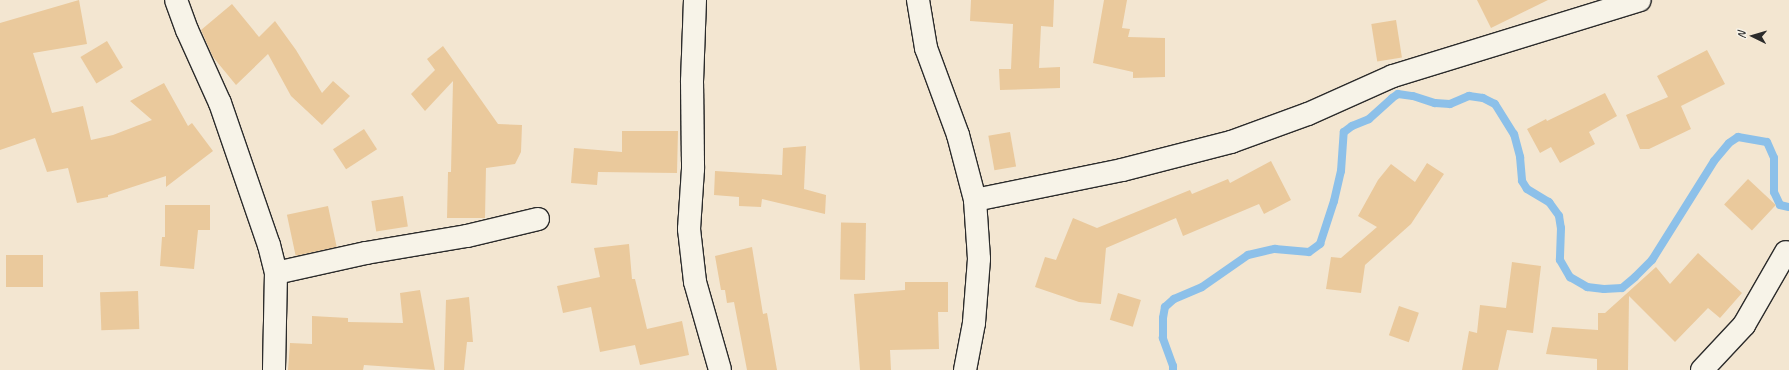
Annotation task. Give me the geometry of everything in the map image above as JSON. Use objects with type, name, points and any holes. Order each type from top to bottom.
[{"type":"street","points":[[176,0],[187,30],[220,103],[250,185],[269,245],[276,273],[274,370]]},
{"type":"street","points":[[695,0],[692,81],[693,169],[689,229],[695,282],[720,370]]},
{"type":"street","points":[[918,0],[926,48],[958,135],[975,200],[979,259],[974,323],[965,370]]},
{"type":"street","points":[[975,200],[1122,170],[1232,142],[1308,114],[1393,76],[1640,0]]},
{"type":"street","points":[[276,273],[366,253],[467,236],[538,219]]},
{"type":"street","points":[[1702,370],[1744,325],[1786,252]]},
{"type":"building","points":[[79,0],[87,44],[33,53],[52,113],[83,106],[91,140],[113,135],[152,120],[130,101],[164,83],[188,126],[192,123],[213,151],[166,187],[166,176],[108,195],[108,197],[77,203],[68,168],[47,172],[35,138],[0,150],[0,23]]},
{"type":"building","points":[[971,0],[1054,0],[1053,27],[1041,26],[1039,68],[1060,67],[1060,88],[1000,90],[999,69],[1011,69],[1013,24],[970,21]]},
{"type":"building","points":[[1104,0],[1127,0],[1122,28],[1130,29],[1128,37],[1165,38],[1165,77],[1133,78],[1133,72],[1093,63]]},
{"type":"building","points":[[1477,0],[1548,0],[1491,28]]},
{"type":"building","points":[[232,4],[259,37],[275,21],[296,50],[322,93],[333,81],[350,96],[322,125],[291,96],[268,54],[236,85],[213,57],[201,30]]},
{"type":"building","points":[[1396,20],[1402,58],[1377,61],[1371,24]]},
{"type":"building","points":[[107,41],[123,68],[96,84],[80,57]]},
{"type":"building","points":[[443,46],[498,124],[522,125],[521,152],[515,164],[486,168],[485,218],[447,218],[448,172],[451,172],[453,81],[425,111],[411,94],[435,70],[427,59]]},
{"type":"building","points":[[1707,50],[1725,84],[1681,106],[1691,129],[1649,149],[1640,149],[1626,115],[1668,97],[1657,76]]},
{"type":"building","points":[[1605,93],[1617,116],[1589,132],[1595,144],[1560,163],[1551,147],[1540,153],[1527,129]]},
{"type":"building","points":[[364,129],[377,149],[346,169],[333,149]]},
{"type":"building","points":[[622,131],[678,131],[677,173],[598,172],[597,185],[571,183],[574,148],[622,152]]},
{"type":"building","points":[[1010,132],[1016,166],[994,170],[988,136]]},
{"type":"building","points":[[806,146],[804,189],[826,195],[825,214],[762,199],[761,207],[739,206],[739,197],[714,195],[715,171],[782,175],[783,148]]},
{"type":"building","points":[[1271,161],[1291,200],[1264,214],[1259,204],[1183,236],[1176,218],[1106,248],[1101,304],[1079,302],[1035,287],[1045,257],[1056,260],[1073,218],[1097,228],[1190,190],[1192,194],[1228,179],[1230,183]]},
{"type":"building","points":[[1427,163],[1444,174],[1411,224],[1365,265],[1361,293],[1326,289],[1331,257],[1341,258],[1377,227],[1358,216],[1378,180],[1391,164],[1415,182]]},
{"type":"building","points":[[1748,179],[1776,205],[1752,231],[1724,205]]},
{"type":"building","points":[[403,196],[408,227],[376,232],[371,201]]},
{"type":"building","points":[[165,205],[210,205],[210,230],[198,230],[194,269],[160,266],[162,237],[165,237]]},
{"type":"building","points":[[328,206],[337,247],[296,256],[287,215]]},
{"type":"building","points":[[841,223],[866,223],[865,280],[840,280]]},
{"type":"building","points":[[629,244],[632,279],[635,279],[647,329],[682,321],[689,355],[640,365],[635,345],[600,352],[591,307],[563,313],[557,286],[600,277],[594,248]]},
{"type":"building","points":[[752,247],[763,314],[767,313],[777,370],[747,370],[734,302],[727,303],[725,290],[721,290],[715,256]]},
{"type":"building","points":[[1698,253],[1742,293],[1720,318],[1708,308],[1675,342],[1629,296],[1628,370],[1597,370],[1597,359],[1546,354],[1552,327],[1598,330],[1598,313],[1605,313],[1656,267],[1670,284]]},
{"type":"building","points":[[6,255],[43,255],[43,287],[6,287]]},
{"type":"building","points":[[1512,262],[1541,266],[1533,333],[1507,330],[1498,370],[1462,370],[1469,331],[1477,333],[1480,305],[1506,308]]},
{"type":"building","points":[[905,282],[948,282],[948,312],[938,312],[939,349],[890,350],[891,370],[860,370],[854,294],[905,290]]},
{"type":"building","points":[[420,290],[435,370],[364,365],[363,370],[288,370],[290,343],[312,344],[312,316],[348,318],[348,322],[403,323],[400,293]]},
{"type":"building","points":[[138,291],[139,329],[101,330],[100,292]]},
{"type":"building","points":[[1118,293],[1141,300],[1133,327],[1110,320]]},
{"type":"building","points":[[469,297],[473,342],[467,342],[464,370],[444,370],[446,300]]},
{"type":"building","points":[[1399,306],[1419,313],[1409,342],[1389,335]]},
{"type":"waterway","points":[[1173,370],[1163,338],[1163,318],[1165,307],[1174,299],[1202,287],[1248,255],[1275,249],[1309,252],[1320,244],[1334,201],[1341,171],[1344,132],[1352,126],[1369,119],[1398,94],[1413,96],[1435,103],[1450,104],[1469,96],[1483,98],[1495,104],[1514,134],[1520,157],[1522,181],[1527,189],[1549,202],[1559,216],[1561,228],[1560,260],[1570,277],[1587,287],[1604,289],[1622,288],[1635,277],[1652,260],[1714,161],[1729,143],[1738,137],[1767,142],[1774,158],[1774,192],[1780,205],[1789,207]]}]
